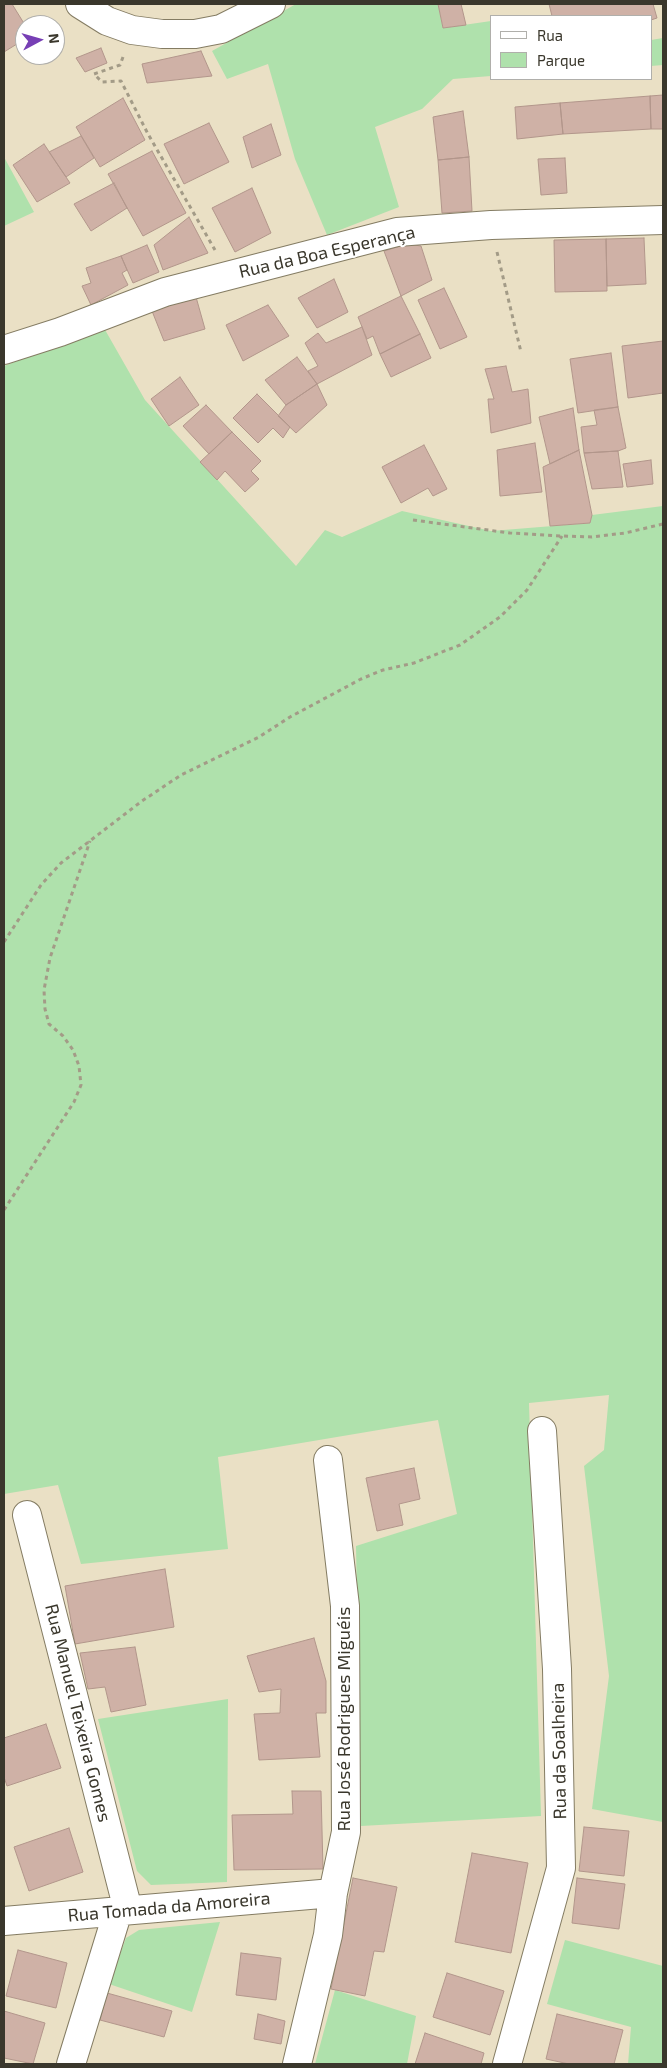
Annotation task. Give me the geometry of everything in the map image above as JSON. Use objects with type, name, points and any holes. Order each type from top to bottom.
[{"type":"street","points":[[80,4],[106,22],[132,30],[162,34],[194,34],[221,29],[270,4]]},
{"type":"street","name":"Rua da Boa Esperança","points":[[4,350],[60,332],[165,292],[398,232],[491,225],[663,220]]},
{"type":"street","name":"Rua da Soalheira","points":[[507,2064],[560,1868],[557,1668],[542,1431]]},
{"type":"street","name":"Rua José Rodrigues Miguéis","points":[[297,2064],[328,1935],[346,1832],[345,1606],[328,1460]]},
{"type":"street","name":"Rua Manuel Teixeira Gomes","points":[[27,1515],[123,1910]]},
{"type":"street","name":"Rua Tomada da Amoreira","points":[[4,1921],[334,1894]]},
{"type":"street","points":[[71,2064],[123,1910]]},
{"type":"path","points":[[124,56],[120,65],[94,74],[102,82],[121,81],[148,134],[215,251]]},
{"type":"path","points":[[491,225],[521,352]]},
{"type":"path","points":[[413,520],[510,533],[592,537],[625,533],[663,524]]},
{"type":"path","points":[[4,942],[41,885],[61,863],[91,840],[181,776],[259,737],[334,693],[383,670],[414,664],[460,645],[500,617],[527,590],[562,536]]},
{"type":"path","points":[[4,1210],[74,1102],[81,1085],[79,1066],[73,1050],[63,1036],[48,1024],[44,1009],[44,990],[50,958],[91,840]]},
{"type":"green space","points":[[296,4],[438,4],[443,28],[490,21],[490,76],[453,79],[422,109],[375,127],[399,207],[327,235],[295,159],[268,64],[227,79],[212,51]]},
{"type":"green space","points":[[663,38],[663,65],[652,66],[652,40]]},
{"type":"green space","points":[[4,157],[34,212],[4,226]]},
{"type":"green space","points":[[104,328],[145,400],[296,566],[325,530],[342,537],[402,511],[491,531],[590,523],[592,515],[663,506],[663,1822],[592,1809],[609,1676],[584,1466],[604,1450],[609,1395],[529,1403],[541,1816],[361,1826],[356,1546],[457,1514],[438,1420],[218,1457],[228,1549],[81,1564],[58,1485],[4,1494],[4,366]]},
{"type":"green space","points":[[228,1699],[227,1882],[151,1885],[137,1871],[98,1719]]},
{"type":"green space","points":[[220,1922],[192,2012],[109,1984],[126,1938],[139,1930]]},
{"type":"green space","points":[[565,1940],[663,1966],[663,2064],[628,2064],[631,2027],[547,2004]]},
{"type":"green space","points":[[335,1990],[416,2016],[407,2064],[315,2064]]},
{"type":"building","points":[[4,4],[12,4],[19,15],[15,15],[15,45],[4,52]]},
{"type":"building","points":[[438,4],[461,4],[466,25],[443,28]]},
{"type":"building","points":[[549,4],[653,4],[657,18],[652,20],[652,15],[552,15]]},
{"type":"building","points":[[101,48],[107,63],[85,72],[76,58]]},
{"type":"building","points":[[201,51],[212,76],[147,83],[142,64]]},
{"type":"building","points":[[663,95],[663,129],[651,129],[650,96]]},
{"type":"building","points":[[650,96],[651,129],[563,134],[560,103]]},
{"type":"building","points":[[123,98],[145,140],[100,167],[76,127]]},
{"type":"building","points":[[560,103],[563,134],[517,139],[515,107]]},
{"type":"building","points":[[463,111],[469,157],[438,160],[433,117]]},
{"type":"building","points":[[209,123],[229,162],[184,184],[164,144]]},
{"type":"building","points":[[271,124],[281,155],[252,168],[243,137]]},
{"type":"building","points":[[81,136],[94,158],[66,177],[49,152]]},
{"type":"building","points":[[44,144],[70,183],[37,202],[13,165]]},
{"type":"building","points":[[152,151],[186,213],[143,236],[108,174]]},
{"type":"building","points":[[469,157],[472,211],[442,213],[438,160]]},
{"type":"building","points":[[565,158],[567,193],[541,195],[538,159]]},
{"type":"building","points":[[114,183],[127,208],[91,231],[74,204]]},
{"type":"building","points":[[252,188],[271,233],[235,252],[212,208]]},
{"type":"building","points":[[189,217],[208,253],[163,270],[154,245]]},
{"type":"building","points":[[644,238],[646,284],[607,286],[606,239]]},
{"type":"building","points":[[606,239],[607,291],[555,292],[554,240]]},
{"type":"building","points":[[407,244],[421,246],[432,280],[401,296],[384,251]]},
{"type":"building","points":[[147,245],[159,272],[133,283],[121,256]]},
{"type":"building","points":[[121,256],[127,270],[122,273],[128,285],[91,305],[82,286],[91,283],[86,268]]},
{"type":"building","points":[[334,279],[348,312],[317,328],[298,298]]},
{"type":"building","points":[[444,288],[467,337],[440,349],[418,300]]},
{"type":"building","points":[[401,296],[420,334],[380,354],[373,336],[367,339],[358,317]]},
{"type":"building","points":[[196,297],[205,329],[164,341],[152,311]]},
{"type":"building","points":[[268,305],[289,336],[243,361],[226,325]]},
{"type":"building","points":[[362,327],[372,355],[317,384],[308,371],[318,366],[305,343],[318,333],[326,343]]},
{"type":"building","points":[[420,334],[431,358],[391,377],[380,354]]},
{"type":"building","points":[[663,341],[663,393],[628,398],[622,346]]},
{"type":"building","points":[[611,353],[618,407],[578,413],[570,359]]},
{"type":"building","points":[[297,357],[317,384],[286,405],[265,380]]},
{"type":"building","points":[[506,366],[512,392],[528,389],[531,423],[491,433],[488,399],[494,399],[485,369]]},
{"type":"building","points":[[180,377],[199,405],[169,426],[151,399]]},
{"type":"building","points":[[317,384],[327,405],[296,433],[278,416],[286,405]]},
{"type":"building","points":[[257,394],[290,427],[283,438],[273,428],[258,443],[233,418]]},
{"type":"building","points":[[206,405],[232,432],[209,454],[183,426]]},
{"type":"building","points":[[618,407],[626,448],[618,451],[584,453],[581,427],[597,425],[594,410]]},
{"type":"building","points":[[573,408],[579,450],[550,464],[539,417]]},
{"type":"building","points":[[232,432],[261,461],[251,471],[259,479],[245,492],[225,471],[217,480],[200,462]]},
{"type":"building","points":[[535,443],[542,492],[500,496],[497,450]]},
{"type":"building","points":[[424,445],[447,489],[433,496],[428,488],[401,503],[382,467]]},
{"type":"building","points":[[579,450],[592,515],[590,523],[550,526],[543,467]]},
{"type":"building","points":[[618,451],[623,487],[592,489],[584,453]]},
{"type":"building","points":[[651,460],[653,484],[627,487],[623,464]]},
{"type":"building","points":[[414,1468],[420,1499],[399,1504],[403,1525],[377,1531],[366,1478]]},
{"type":"building","points":[[165,1569],[174,1627],[75,1644],[65,1586]]},
{"type":"building","points":[[314,1638],[326,1681],[326,1713],[316,1713],[320,1757],[259,1760],[254,1714],[280,1713],[281,1689],[259,1692],[247,1656]]},
{"type":"building","points":[[135,1647],[146,1705],[111,1712],[105,1687],[88,1689],[80,1653]]},
{"type":"building","points":[[46,1724],[61,1768],[7,1786],[4,1777],[4,1738]]},
{"type":"building","points":[[292,1791],[321,1791],[323,1869],[234,1870],[232,1815],[293,1814]]},
{"type":"building","points":[[584,1827],[629,1831],[624,1876],[579,1871]]},
{"type":"building","points":[[69,1828],[83,1872],[29,1891],[14,1847]]},
{"type":"building","points":[[472,1853],[528,1863],[511,1953],[455,1942]]},
{"type":"building","points":[[353,1878],[397,1887],[384,1952],[374,1951],[365,1996],[331,1989]]},
{"type":"building","points":[[577,1878],[625,1884],[619,1929],[572,1923]]},
{"type":"building","points":[[18,1950],[67,1963],[56,2008],[6,1996]]},
{"type":"building","points":[[241,1953],[281,1958],[276,2000],[236,1995]]},
{"type":"building","points":[[447,1973],[504,1991],[490,2035],[433,2017]]},
{"type":"building","points":[[107,1993],[172,2011],[164,2037],[100,2020]]},
{"type":"building","points":[[4,2011],[45,2023],[33,2064],[4,2058]]},
{"type":"building","points":[[258,2014],[285,2021],[281,2044],[254,2039]]},
{"type":"building","points":[[557,2014],[623,2030],[614,2064],[569,2064],[546,2059]]},
{"type":"building","points":[[425,2033],[484,2053],[481,2064],[415,2064]]}]
